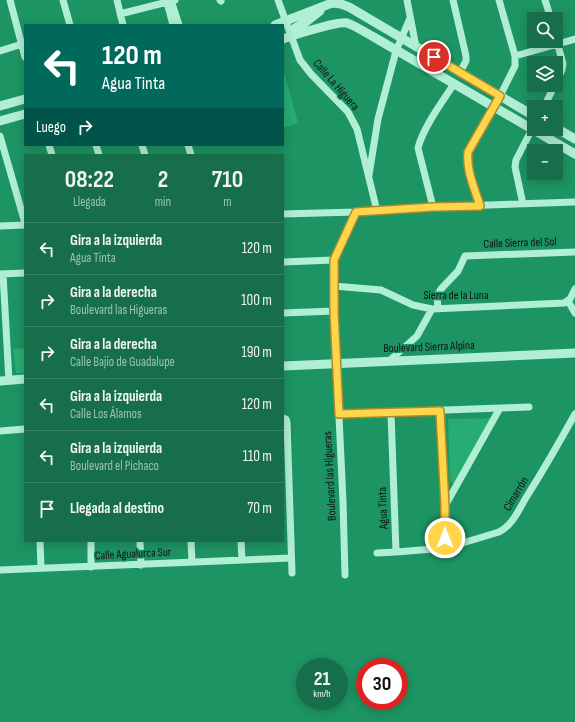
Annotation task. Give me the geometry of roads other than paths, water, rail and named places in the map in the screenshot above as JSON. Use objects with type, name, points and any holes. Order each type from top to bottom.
[{"type":"street","points":[[10,0],[24,53]]},
{"type":"street","points":[[64,0],[70,24]]},
{"type":"street","points":[[117,0],[123,24]]},
{"type":"street","name":"Calle La Higuera","points":[[278,0],[286,21],[287,38],[300,60],[311,74],[348,112],[357,129],[377,211]]},
{"type":"street","points":[[407,0],[416,47]]},
{"type":"street","points":[[453,0],[466,56],[466,61],[460,72]]},
{"type":"street","points":[[480,206],[469,171],[467,160],[468,152],[500,96],[515,66],[515,56],[499,0]]},
{"type":"street","points":[[546,0],[549,12]]},
{"type":"street","points":[[120,14],[171,1]]},
{"type":"street","points":[[171,1],[173,24]]},
{"type":"street","points":[[171,1],[178,24]]},
{"type":"street","points":[[287,38],[295,28],[333,3]]},
{"type":"street","points":[[278,24],[333,3],[341,4],[349,7],[527,112]]},
{"type":"street","points":[[369,179],[378,119],[396,51],[410,18]]},
{"type":"street","points":[[287,38],[346,23],[527,126]]},
{"type":"street","points":[[563,40],[575,39]]},
{"type":"street","points":[[0,50],[22,44]]},
{"type":"street","points":[[515,56],[537,48]]},
{"type":"street","points":[[547,100],[562,70],[563,64],[559,48]]},
{"type":"street","points":[[433,207],[418,148],[435,114],[454,84]]},
{"type":"street","points":[[0,106],[24,98]]},
{"type":"street","points":[[0,121],[24,114]]},
{"type":"street","points":[[563,132],[575,139]]},
{"type":"street","points":[[0,136],[24,220]]},
{"type":"street","points":[[523,204],[515,166],[516,160],[528,136]]},
{"type":"street","points":[[544,136],[575,154]]},
{"type":"street","points":[[284,214],[575,202]]},
{"type":"street","name":"Boulevard las Higueras","points":[[345,575],[334,311],[334,260],[356,212]]},
{"type":"street","points":[[0,226],[24,224]]},
{"type":"street","name":"Calle Sierra del Sol","points":[[435,309],[441,289],[458,271],[465,256],[575,252]]},
{"type":"street","points":[[284,262],[334,260]]},
{"type":"street","points":[[24,273],[2,274],[5,381],[24,379]]},
{"type":"street","name":"Sierra de la Luna","points":[[334,286],[381,290],[413,305],[435,309],[564,303],[568,301]]},
{"type":"street","points":[[575,290],[568,301],[575,312]]},
{"type":"street","points":[[389,361],[417,336],[435,309]]},
{"type":"street","points":[[284,313],[334,311]]},
{"type":"street","name":"Boulevard Sierra Alpina","points":[[284,366],[575,353]]},
{"type":"street","points":[[339,414],[440,411],[528,406]]},
{"type":"street","points":[[445,506],[500,408]]},
{"type":"street","points":[[377,553],[446,548],[440,411]]},
{"type":"street","name":"Agua Tinta","points":[[391,413],[396,552]]},
{"type":"street","name":"Cimarrón","points":[[446,548],[499,532],[505,529],[512,522],[575,414]]},
{"type":"street","points":[[284,419],[292,573]]},
{"type":"street","points":[[0,431],[24,429]]},
{"type":"street","points":[[40,542],[41,568]]},
{"type":"street","points":[[90,542],[91,567]]},
{"type":"street","points":[[140,542],[141,565]]},
{"type":"street","points":[[191,542],[192,562]]},
{"type":"street","points":[[241,542],[242,560]]},
{"type":"street","name":"Calle Agualurca Sur","points":[[0,570],[292,558]]}]
